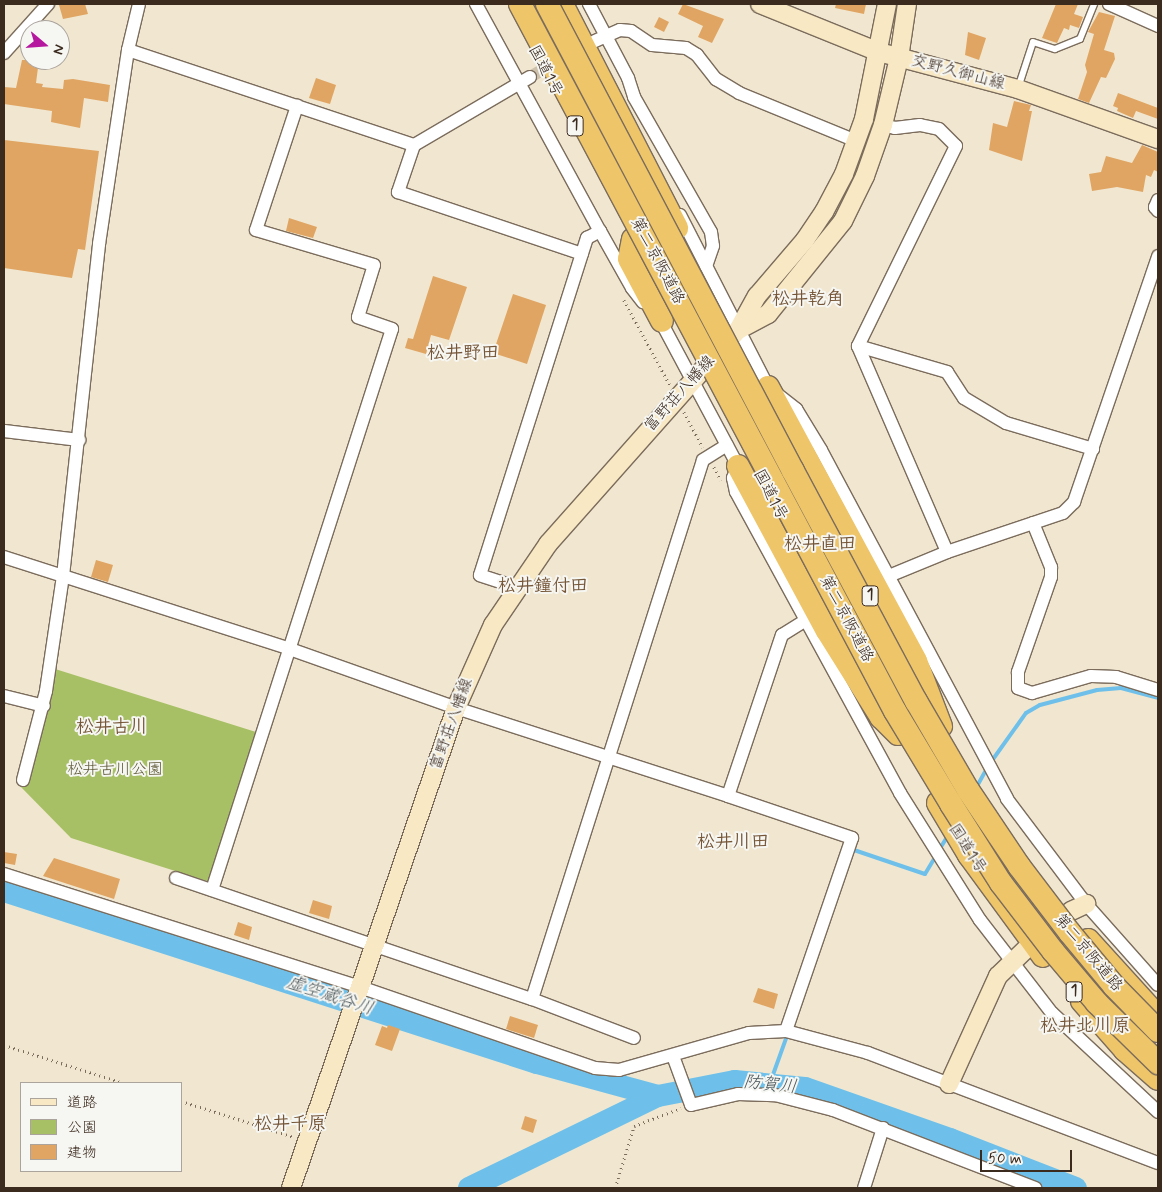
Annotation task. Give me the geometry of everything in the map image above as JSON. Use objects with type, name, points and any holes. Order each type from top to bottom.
[{"type":"highway","name":"第二京阪道路","points":[[518,4],[895,711],[946,796],[1001,883],[1053,951],[1097,1002],[1158,1063]]},
{"type":"highway","name":"国道1号","points":[[518,4],[636,244],[898,734],[969,855],[999,898],[1054,969],[1125,1050],[1158,1079]]},
{"type":"highway","name":"第二京阪道路","points":[[547,4],[825,531],[968,790],[1019,866],[1070,933],[1114,986],[1158,1031]]},
{"type":"highway","name":"1","points":[[562,4],[801,465],[941,726],[1036,875],[1084,935],[1158,1016]]},
{"type":"highway","points":[[636,244],[629,260],[662,321]]},
{"type":"highway","points":[[768,387],[916,661],[941,726]]},
{"type":"highway","points":[[738,466],[827,631],[881,717],[898,734]]},
{"type":"main road","name":"交野久御山線","points":[[760,4],[879,52],[1018,89],[1158,139]]},
{"type":"main road","name":"富野荘八幡線","points":[[291,1188],[456,708],[492,625],[516,587],[597,486],[738,330],[757,296],[805,240],[824,212],[856,141],[879,52],[887,4]]},
{"type":"main road","name":"富野荘八幡線","points":[[738,330],[768,314],[843,222],[865,176],[883,125],[899,58],[907,4]]},
{"type":"main road","points":[[949,1084],[998,976],[1010,961],[1027,948]]},
{"type":"street","points":[[4,53],[48,4]]},
{"type":"street","points":[[23,780],[44,706],[63,576],[99,244],[128,50],[139,4]]},
{"type":"street","points":[[476,4],[524,80],[600,231],[632,288],[662,321],[738,466],[733,478],[736,492],[809,618],[900,793],[980,920],[1052,1013],[1158,1112]]},
{"type":"street","points":[[570,4],[768,387],[796,409],[885,578],[1006,799],[1079,908],[1158,985]]},
{"type":"street","points":[[589,4],[600,38],[628,78],[634,97],[711,232],[713,246],[706,266]]},
{"type":"street","points":[[1109,4],[1158,26]]},
{"type":"street","points":[[600,38],[620,30],[631,31],[652,45],[686,48],[698,55],[716,79],[739,93],[856,141]]},
{"type":"street","points":[[128,50],[414,145]]},
{"type":"street","points":[[524,80],[414,145],[398,192],[582,254]]},
{"type":"street","points":[[212,890],[392,329],[358,317],[374,265],[256,230],[297,106]]},
{"type":"street","points":[[883,125],[895,128],[920,125],[939,129],[956,146],[858,346],[947,552]]},
{"type":"street","points":[[1158,200],[1155,207],[1158,211]]},
{"type":"street","points":[[516,587],[480,575],[582,254],[588,238],[600,231]]},
{"type":"street","points":[[885,578],[947,552],[1063,513],[1074,502],[1158,256]]},
{"type":"street","points":[[858,346],[947,372],[964,398],[1006,423],[1092,449]]},
{"type":"street","points":[[4,431],[79,440]]},
{"type":"street","points":[[532,999],[704,460],[727,445]]},
{"type":"street","points":[[1033,523],[1051,567],[1051,577],[1018,672],[1018,688],[1032,693],[1091,676],[1116,677],[1158,690]]},
{"type":"street","points":[[4,557],[290,649],[456,708],[852,838],[786,1031]]},
{"type":"street","points":[[728,796],[782,635],[809,618]]},
{"type":"street","points":[[4,696],[44,706]]},
{"type":"street","points":[[4,874],[595,1068],[619,1070],[749,1033],[786,1031],[868,1053],[1158,1163]]},
{"type":"street","points":[[176,878],[532,999],[634,1038]]},
{"type":"street","points":[[673,1056],[690,1105],[738,1094],[775,1095],[833,1110],[1035,1188]]},
{"type":"street","points":[[864,1188],[883,1128]]},
{"type":"lane","points":[[1018,89],[1033,42],[1055,49],[1080,39],[1094,4]]},
{"type":"path","points":[[4,1045],[121,1082]]},
{"type":"path","points":[[182,1101],[307,1141]]},
{"type":"path","points":[[615,1188],[634,1126],[690,1105]]},
{"type":"green space","name":"松井古川公園","points":[[52,668],[259,733],[210,882],[71,838],[18,784]]},
{"type":"building","points":[[85,4],[88,14],[63,19],[59,5]]},
{"type":"building","points":[[683,4],[724,19],[712,43],[698,37],[703,26],[678,14]]},
{"type":"building","points":[[836,4],[866,4],[864,14],[835,8]]},
{"type":"building","points":[[1056,4],[1078,4],[1074,14],[1083,17],[1079,28],[1070,25],[1069,30],[1064,28],[1057,43],[1042,38]]},
{"type":"building","points":[[1099,12],[1115,16],[1104,50],[1114,53],[1115,59],[1106,78],[1101,77],[1089,103],[1078,99],[1087,72],[1085,65],[1094,34],[1088,32]]},
{"type":"building","points":[[659,17],[669,22],[664,32],[654,27]]},
{"type":"building","points":[[968,32],[986,38],[979,60],[965,55]]},
{"type":"building","points":[[20,69],[38,70],[36,83],[43,84],[42,87],[63,89],[64,80],[73,79],[110,85],[108,102],[84,98],[80,128],[51,122],[52,111],[4,104],[4,87],[16,88]]},
{"type":"building","points":[[316,78],[336,85],[330,104],[309,98]]},
{"type":"building","points":[[1118,93],[1158,108],[1158,119],[1136,111],[1133,118],[1117,111],[1118,108],[1113,106]]},
{"type":"building","points":[[1014,101],[1031,105],[1029,111],[1032,111],[1022,161],[989,150],[993,123],[1007,127]]},
{"type":"building","points":[[4,140],[99,151],[85,250],[78,249],[72,278],[4,268]]},
{"type":"building","points":[[1142,145],[1158,152],[1158,172],[1154,170],[1151,177],[1146,175],[1143,192],[1117,187],[1092,191],[1089,174],[1101,172],[1106,156],[1132,163]]},
{"type":"building","points":[[289,218],[317,227],[313,238],[286,231]]},
{"type":"building","points":[[433,276],[467,287],[449,340],[431,335],[426,354],[405,348],[408,338],[413,339]]},
{"type":"building","points":[[513,294],[546,305],[527,364],[493,353]]},
{"type":"building","points":[[96,560],[113,565],[108,582],[91,577]]},
{"type":"building","points":[[4,852],[17,854],[15,865],[4,863]]},
{"type":"building","points":[[54,858],[120,879],[114,899],[43,876]]},
{"type":"building","points":[[313,900],[332,906],[329,919],[309,913]]},
{"type":"building","points":[[238,922],[252,927],[249,940],[234,935]]},
{"type":"building","points":[[758,988],[778,994],[774,1009],[753,1002]]},
{"type":"building","points":[[510,1016],[538,1025],[534,1038],[506,1029]]},
{"type":"building","points":[[388,1025],[400,1029],[392,1051],[375,1045],[382,1026],[387,1028]]},
{"type":"building","points":[[525,1116],[537,1120],[533,1133],[521,1129]]},
{"type":"waterway","points":[[991,762],[1026,713],[1040,705],[1097,690],[1121,688],[1158,698]]},
{"type":"waterway","points":[[976,788],[987,768]]},
{"type":"waterway","points":[[939,850],[949,834]]},
{"type":"waterway","points":[[851,849],[925,874],[936,856]]},
{"type":"waterway","name":"虚空蔵谷川","points":[[4,891],[537,1063],[658,1096]]},
{"type":"waterway","points":[[770,1083],[788,1033]]},
{"type":"waterway","name":"防賀川","points":[[469,1188],[658,1096],[735,1081],[805,1088],[950,1139],[1076,1188]]},
{"type":"tunnel","points":[[530,77],[556,62]]},
{"type":"district","name":"松井乾角","points":[[808,299]]},
{"type":"district","name":"松井野田","points":[[463,353]]},
{"type":"district","name":"松井直田","points":[[820,544]]},
{"type":"district","name":"松井鐘付田","points":[[543,586]]},
{"type":"district","name":"松井古川","points":[[112,727]]},
{"type":"district","name":"松井川田","points":[[733,842]]},
{"type":"district","name":"松井北川原","points":[[1085,1026]]},
{"type":"district","name":"松井千原","points":[[290,1124]]}]
